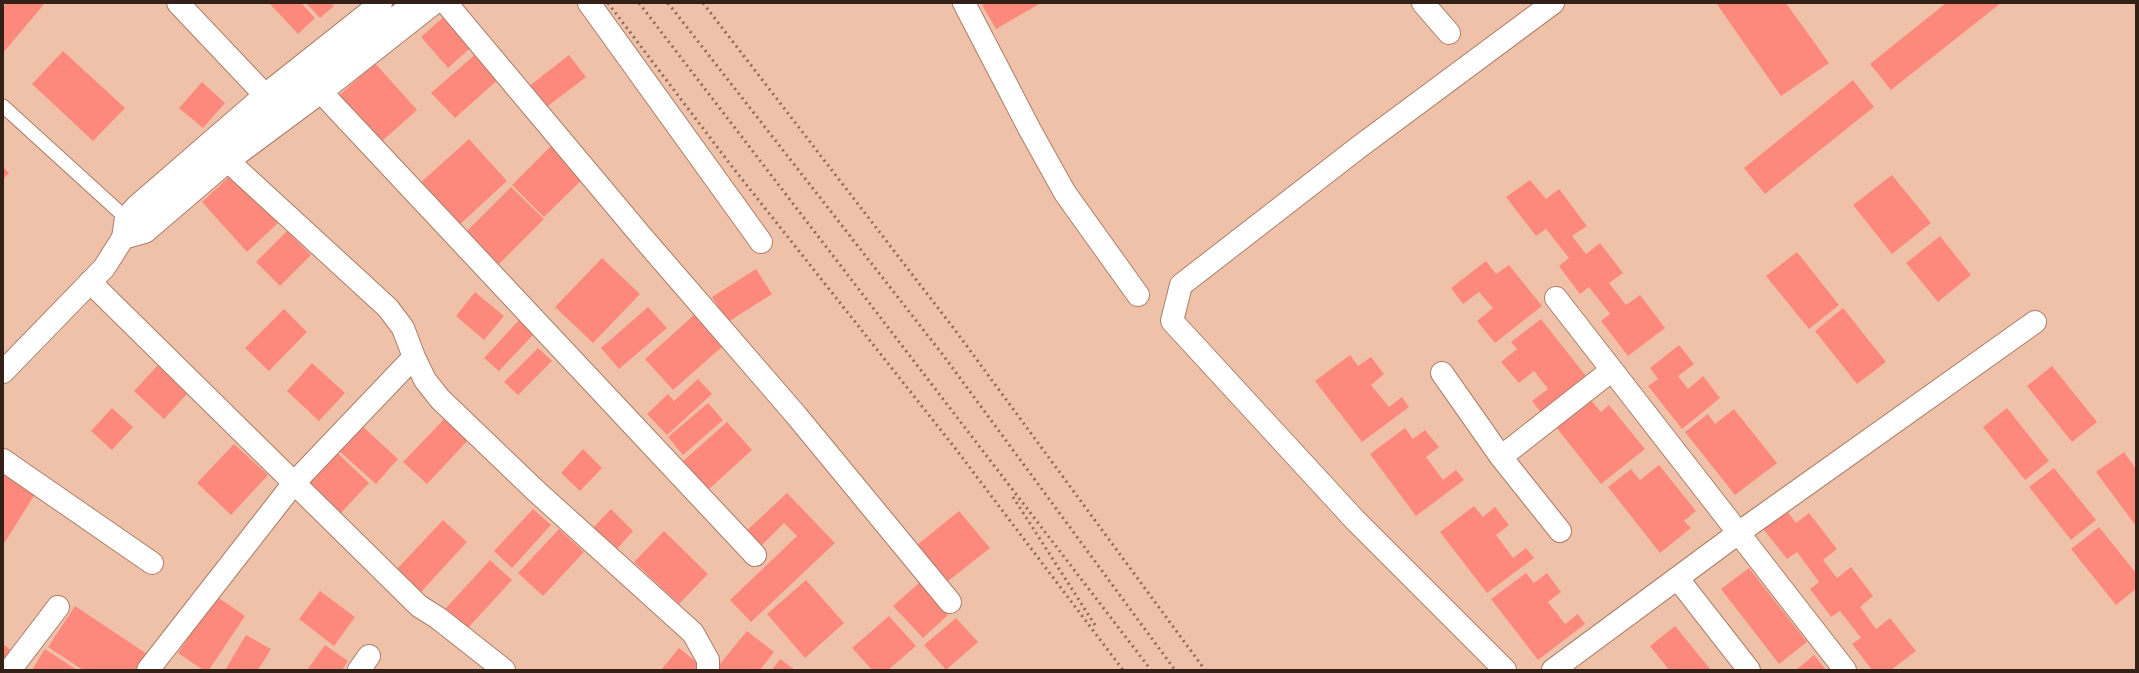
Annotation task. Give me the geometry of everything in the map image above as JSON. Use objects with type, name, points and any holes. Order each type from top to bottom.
[{"type":"street","points":[[178,3],[265,95]]},
{"type":"street","points":[[4,370],[104,268],[124,228],[138,205],[265,95],[381,3]]},
{"type":"street","points":[[124,228],[415,3]]},
{"type":"street","points":[[124,228],[145,232],[228,161],[321,92],[434,3]]},
{"type":"street","points":[[446,3],[638,232],[796,415],[950,602]]},
{"type":"street","points":[[589,3],[761,242]]},
{"type":"street","points":[[964,3],[1064,193],[1138,295]]},
{"type":"street","points":[[1424,3],[1449,33]]},
{"type":"street","points":[[1505,670],[1355,520],[1172,321],[1181,285],[1359,147],[1553,3]]},
{"type":"street","points":[[321,92],[755,555]]},
{"type":"street","points":[[228,161],[388,308],[403,328],[425,380],[440,399],[536,491],[693,633],[708,660],[708,670]]},
{"type":"street","points":[[90,282],[419,606],[491,666]]},
{"type":"street","points":[[1556,298],[1845,670]]},
{"type":"street","points":[[1553,670],[1738,534],[2034,322]]},
{"type":"street","points":[[148,670],[294,483],[414,357]]},
{"type":"street","points":[[1501,457],[1612,370]]},
{"type":"street","points":[[1442,373],[1501,457],[1560,531]]},
{"type":"street","points":[[3,460],[152,563]]},
{"type":"street","points":[[1678,578],[1749,670]]},
{"type":"street","points":[[10,670],[58,607]]},
{"type":"lane","points":[[3,106],[124,228]]},
{"type":"building","points":[[6,3],[45,3],[3,53],[3,7]]},
{"type":"building","points":[[269,3],[301,3],[315,18],[298,34]]},
{"type":"building","points":[[306,3],[331,3],[334,6],[320,18]]},
{"type":"building","points":[[986,3],[1041,3],[996,29],[982,5]]},
{"type":"building","points":[[1716,3],[1786,3],[1829,63],[1781,96]]},
{"type":"building","points":[[1946,3],[2001,3],[1891,90],[1870,64]]},
{"type":"building","points":[[449,12],[477,42],[448,68],[421,37]]},
{"type":"building","points":[[63,51],[125,108],[93,141],[32,84]]},
{"type":"building","points":[[478,52],[501,77],[455,118],[431,93]]},
{"type":"building","points":[[569,55],[586,77],[544,109],[528,87]]},
{"type":"building","points":[[375,63],[417,110],[379,144],[336,98]]},
{"type":"building","points":[[1853,80],[1874,107],[1765,194],[1744,168]]},
{"type":"building","points":[[202,82],[225,103],[203,128],[179,108]]},
{"type":"building","points":[[469,139],[507,181],[456,228],[418,185]]},
{"type":"building","points":[[555,142],[588,174],[544,217],[512,185]]},
{"type":"building","points":[[3,167],[9,173],[3,179]]},
{"type":"building","points":[[232,174],[278,223],[247,252],[202,202]]},
{"type":"building","points":[[1892,175],[1931,223],[1892,254],[1853,205]]},
{"type":"building","points":[[1530,180],[1546,199],[1559,189],[1587,226],[1572,236],[1586,254],[1600,243],[1623,273],[1609,283],[1626,305],[1640,295],[1665,328],[1628,356],[1601,321],[1610,314],[1589,287],[1580,294],[1559,266],[1569,258],[1546,229],[1536,236],[1506,197]]},
{"type":"building","points":[[511,187],[544,219],[495,268],[463,235]]},
{"type":"building","points":[[287,231],[311,255],[280,286],[256,262]]},
{"type":"building","points":[[1940,236],[1971,275],[1938,302],[1906,263]]},
{"type":"building","points":[[1797,252],[1839,305],[1809,329],[1766,276]]},
{"type":"building","points":[[602,258],[640,294],[593,343],[555,307]]},
{"type":"building","points":[[1486,261],[1496,274],[1509,265],[1542,306],[1495,343],[1477,321],[1493,308],[1479,292],[1463,304],[1451,288]]},
{"type":"building","points":[[756,269],[772,294],[728,322],[712,297]]},
{"type":"building","points":[[475,292],[504,316],[484,340],[456,316]]},
{"type":"building","points":[[648,307],[667,328],[619,369],[601,348]]},
{"type":"building","points":[[1843,308],[1886,362],[1857,384],[1815,331]]},
{"type":"building","points":[[284,309],[307,332],[269,371],[245,348]]},
{"type":"building","points":[[694,315],[723,346],[673,390],[645,359]]},
{"type":"building","points":[[1541,319],[1586,376],[1546,419],[1532,401],[1548,389],[1534,371],[1519,383],[1501,362],[1517,349],[1511,342]]},
{"type":"building","points":[[519,320],[534,334],[499,371],[484,358]]},
{"type":"building","points":[[1679,345],[1694,364],[1678,376],[1688,389],[1703,376],[1720,398],[1682,429],[1648,386],[1658,379],[1650,368]]},
{"type":"building","points":[[538,348],[552,361],[518,395],[504,382]]},
{"type":"building","points":[[1350,355],[1358,366],[1371,357],[1384,374],[1371,385],[1389,407],[1402,397],[1409,407],[1362,442],[1315,381]]},
{"type":"building","points":[[312,363],[345,393],[319,421],[287,391]]},
{"type":"building","points":[[158,365],[188,393],[164,419],[134,391]]},
{"type":"building","points":[[2052,366],[2097,422],[2072,442],[2027,386]]},
{"type":"building","points":[[698,379],[712,394],[667,435],[647,414],[668,394],[674,401]]},
{"type":"building","points":[[1591,400],[1601,412],[1609,405],[1645,449],[1601,484],[1556,427]]},
{"type":"building","points":[[708,403],[723,420],[683,455],[668,437]]},
{"type":"building","points":[[112,408],[133,427],[112,450],[91,431]]},
{"type":"building","points":[[2007,408],[2049,461],[2025,480],[1983,427]]},
{"type":"building","points":[[1734,409],[1777,463],[1735,495],[1685,432],[1708,414],[1715,424]]},
{"type":"building","points":[[447,416],[471,437],[427,484],[403,462]]},
{"type":"building","points":[[727,422],[752,450],[708,490],[682,462]]},
{"type":"building","points":[[360,424],[398,459],[376,484],[337,449]]},
{"type":"building","points":[[1405,428],[1413,439],[1425,430],[1439,447],[1426,457],[1443,480],[1456,470],[1464,480],[1416,516],[1370,454]]},
{"type":"building","points":[[234,444],[268,475],[231,515],[197,483]]},
{"type":"building","points":[[583,449],[602,468],[580,491],[561,473]]},
{"type":"building","points":[[334,450],[369,483],[341,513],[306,480]]},
{"type":"building","points":[[2124,452],[2136,469],[2136,526],[2096,472]]},
{"type":"building","points":[[1659,465],[1696,511],[1684,521],[1691,528],[1660,553],[1608,487],[1631,469],[1640,480]]},
{"type":"building","points":[[2054,468],[2096,520],[2071,540],[2029,487]]},
{"type":"building","points":[[3,474],[35,494],[3,545]]},
{"type":"building","points":[[787,493],[835,543],[751,622],[730,600],[797,536],[784,523],[757,550],[743,534]]},
{"type":"building","points":[[1781,503],[1796,523],[1809,513],[1837,549],[1823,560],[1837,578],[1851,567],[1873,596],[1860,607],[1876,629],[1890,618],[1916,651],[1891,670],[1872,670],[1852,644],[1861,638],[1840,611],[1831,617],[1810,589],[1819,582],[1797,552],[1787,559],[1757,521]]},
{"type":"building","points":[[1474,506],[1483,517],[1495,507],[1509,525],[1496,535],[1513,558],[1526,548],[1534,558],[1487,593],[1440,532]]},
{"type":"building","points":[[533,509],[551,525],[512,568],[494,551]]},
{"type":"building","points":[[611,509],[633,531],[614,552],[591,530]]},
{"type":"building","points":[[959,511],[990,548],[947,582],[917,545]]},
{"type":"building","points":[[443,520],[467,542],[421,592],[396,570]]},
{"type":"building","points":[[2099,527],[2136,573],[2136,589],[2116,605],[2071,549]]},
{"type":"building","points":[[559,529],[584,552],[543,596],[518,573]]},
{"type":"building","points":[[664,531],[708,574],[679,604],[634,562]]},
{"type":"building","points":[[490,560],[512,580],[467,629],[445,609]]},
{"type":"building","points":[[1749,568],[1807,642],[1779,664],[1721,589]]},
{"type":"building","points":[[1526,573],[1534,583],[1547,573],[1561,592],[1548,602],[1565,624],[1578,614],[1585,624],[1538,660],[1491,599]]},
{"type":"building","points":[[806,580],[844,623],[805,658],[767,614]]},
{"type":"building","points":[[919,583],[948,615],[923,638],[893,606]]},
{"type":"building","points":[[320,591],[355,617],[334,646],[299,619]]},
{"type":"building","points":[[216,596],[245,616],[209,670],[203,670],[178,653]]},
{"type":"building","points":[[75,606],[147,654],[136,670],[83,670],[48,647]]},
{"type":"building","points":[[889,616],[916,646],[888,670],[872,670],[852,648]]},
{"type":"building","points":[[956,618],[978,642],[946,670],[924,645]]},
{"type":"building","points":[[1675,626],[1711,670],[1669,670],[1650,646]]},
{"type":"building","points":[[747,631],[774,652],[760,670],[715,670]]},
{"type":"building","points":[[246,635],[271,649],[258,670],[225,670]]},
{"type":"building","points":[[3,644],[13,652],[3,665]]},
{"type":"building","points":[[325,645],[348,661],[342,670],[307,670]]},
{"type":"building","points":[[679,648],[701,666],[698,670],[661,670]]},
{"type":"building","points":[[45,649],[77,670],[32,670]]},
{"type":"building","points":[[1814,655],[1826,670],[1796,670]]},
{"type":"building","points":[[780,659],[795,670],[772,670]]},
{"type":"railway","points":[[608,3],[730,164],[955,448],[1123,670]]},
{"type":"railway","points":[[639,3],[1151,670]]},
{"type":"railway","points":[[668,3],[943,355],[1175,670]]},
{"type":"railway","points":[[703,3],[955,330],[1205,670]]},
{"type":"railway","points":[[1013,497],[1095,625]]}]
